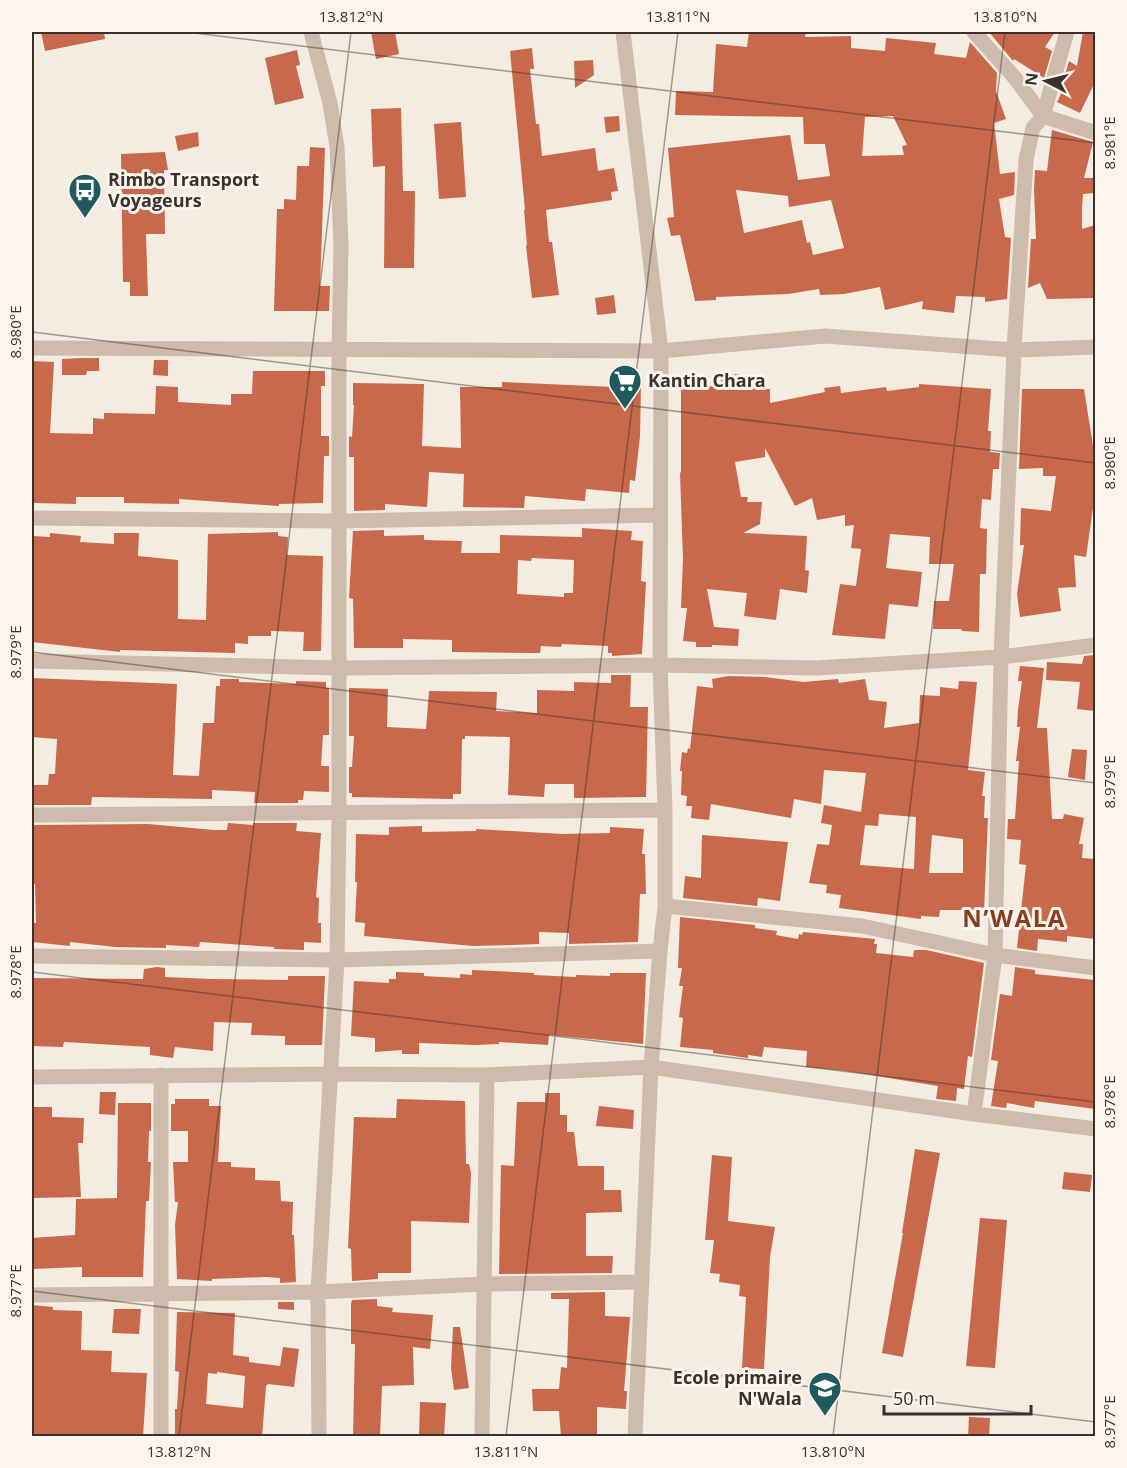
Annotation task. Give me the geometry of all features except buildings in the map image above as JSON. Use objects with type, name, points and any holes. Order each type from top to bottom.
[{"type":"street","points":[[311,32],[330,103],[337,147],[341,245],[339,814],[332,1074],[318,1292],[319,1437]]},
{"type":"street","points":[[623,32],[661,351],[660,664],[665,810],[665,906],[651,1066],[635,1437]]},
{"type":"street","points":[[974,32],[1015,78],[1043,116],[1095,134]]},
{"type":"street","points":[[974,1114],[995,955],[1001,657],[1014,350],[1026,160],[1033,128],[1043,116],[1067,32]]},
{"type":"street","points":[[32,348],[661,351],[825,336],[1014,350],[1095,347]]},
{"type":"street","points":[[32,518],[340,521],[660,515]]},
{"type":"street","points":[[32,661],[339,668],[660,664],[816,668],[1001,657],[1095,645]]},
{"type":"street","points":[[32,815],[665,810]]},
{"type":"street","points":[[665,906],[862,927],[995,955],[1095,968]]},
{"type":"street","points":[[32,956],[336,960],[660,951]]},
{"type":"street","points":[[32,1077],[487,1075],[651,1066],[974,1114],[1095,1129]]},
{"type":"street","points":[[161,1075],[161,1437]]},
{"type":"street","points":[[482,1437],[487,1075]]},
{"type":"street","points":[[32,1295],[318,1292],[484,1284],[642,1282]]},
{"type":"place","name":"Rimbo Transport Voyageurs","points":[[85,219]]},
{"type":"place","name":"Kantin Chara","points":[[625,410]]},
{"type":"place","name":"Ecole primaire N'Wala","points":[[825,1417]]},
{"type":"district","name":"N’WALA","points":[[1014,919]]}]
